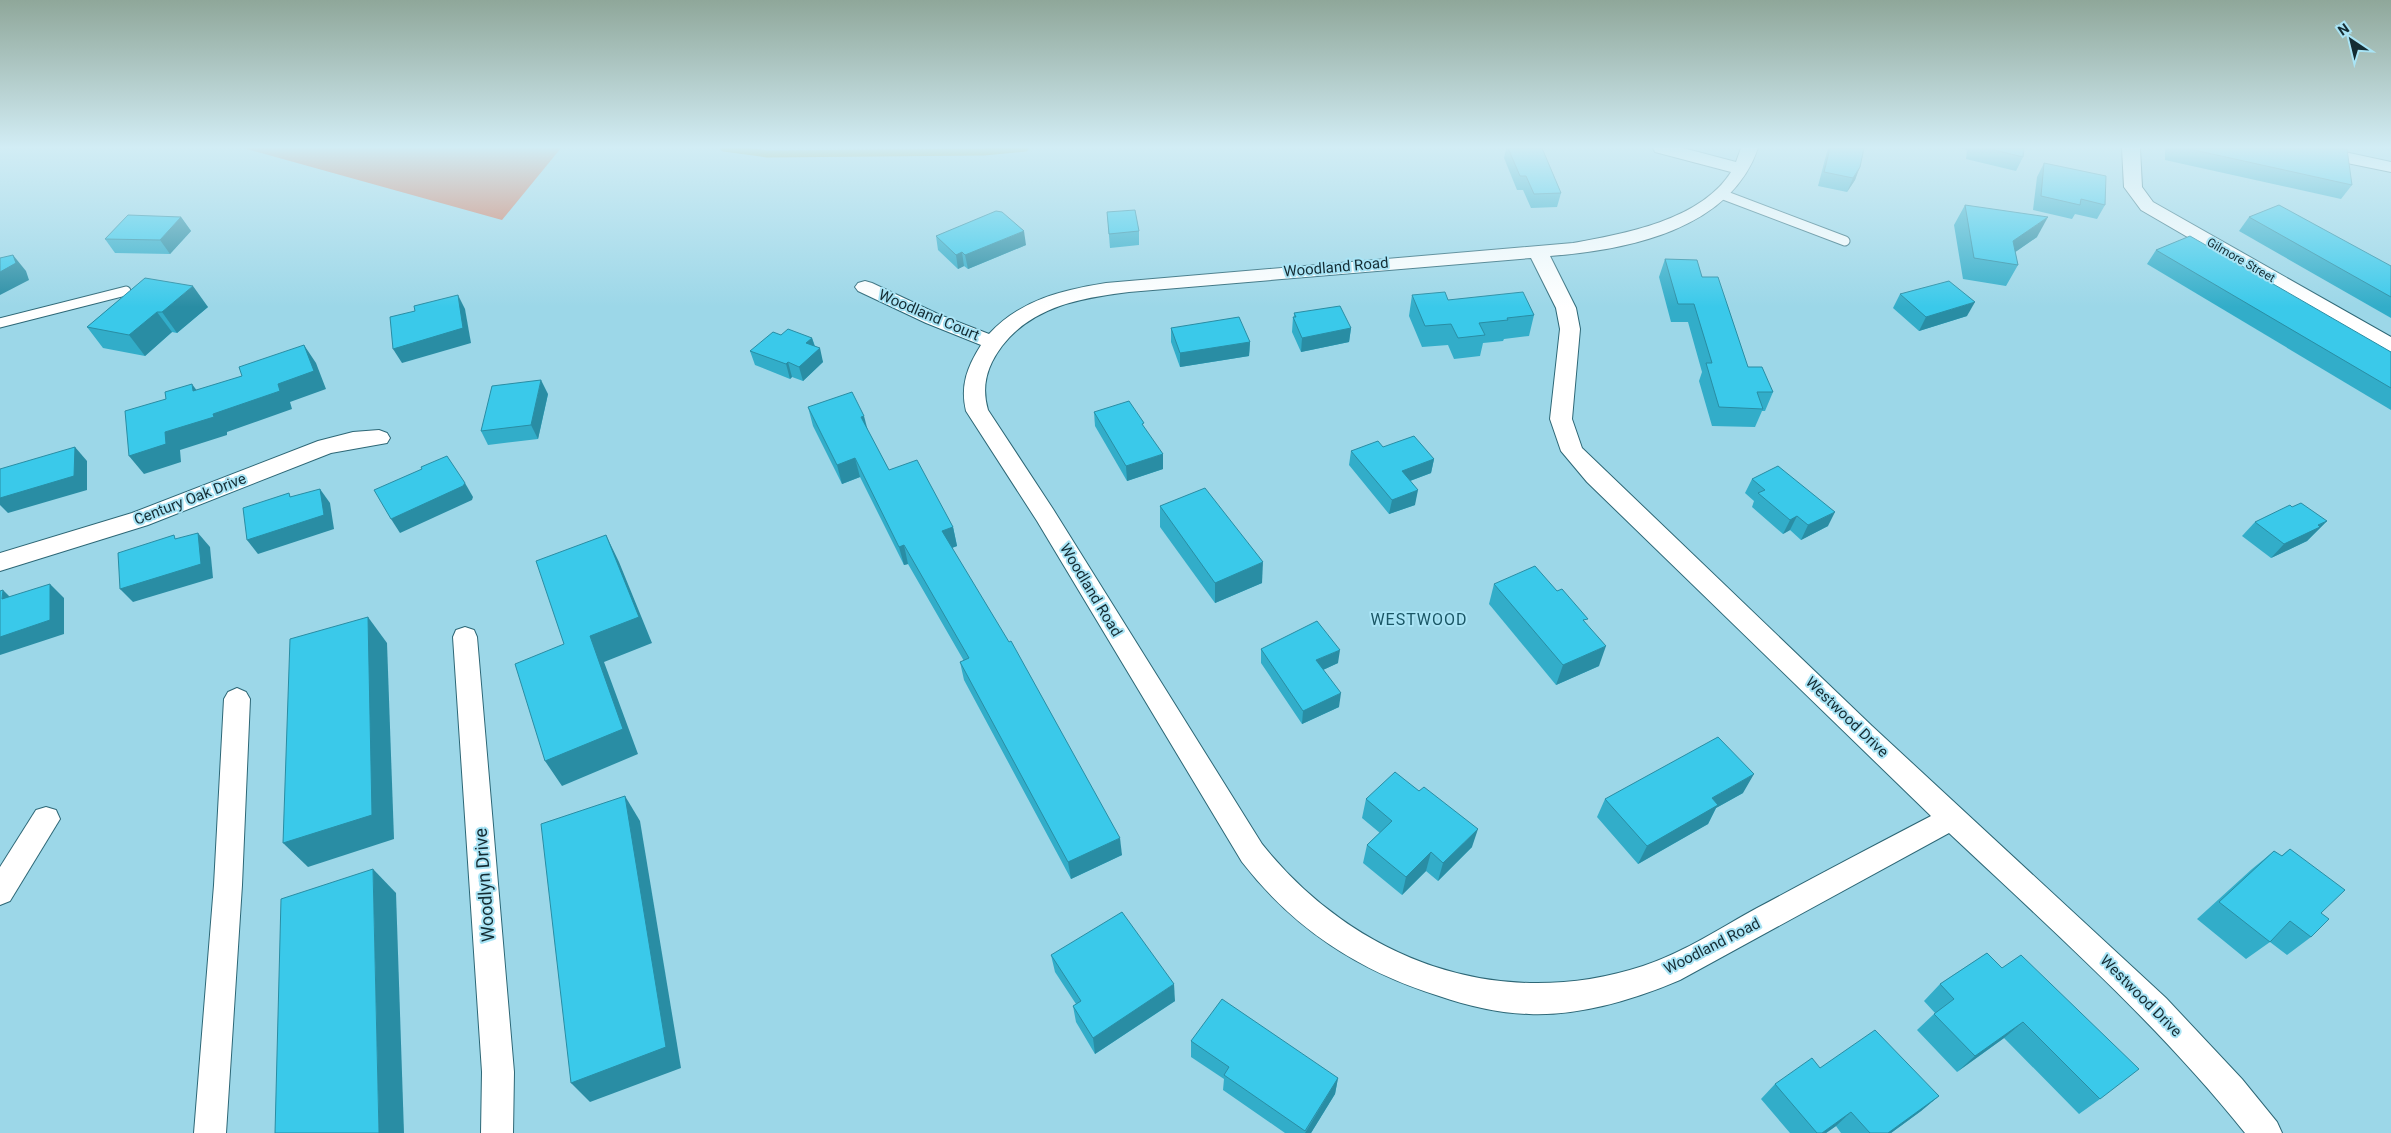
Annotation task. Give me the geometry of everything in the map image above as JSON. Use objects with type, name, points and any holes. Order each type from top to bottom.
[{"type":"street","name":"Woodland Road","points":[[1713,201],[1704,208],[1671,224],[1636,235],[1573,249],[1402,261],[1097,292],[1047,304],[1022,315],[994,343],[982,360],[975,376],[973,394],[978,411],[1050,524],[1252,853],[1268,875],[1301,908],[1345,941],[1397,967],[1452,986],[1510,998],[1546,999],[1604,991],[1668,971],[1952,818]]},
{"type":"street","name":"Gilmore Street","points":[[2141,201],[2391,346]]},
{"type":"street","name":"Westwood Drive","points":[[1538,252],[1566,308],[1570,329],[1561,419],[1572,451],[1595,476],[1952,818],[2129,982],[2191,1046],[2266,1133]]},
{"type":"street","name":"Woodland Court","points":[[864,287],[933,319],[994,343]]},
{"type":"street","name":"Century Oak Drive","points":[[0,562],[140,519],[326,446],[353,440],[379,438]]},
{"type":"street","name":"Woodlyn Drive","points":[[465,637],[498,1072],[497,1133]]},
{"type":"street","points":[[210,1133],[228,885],[237,700]]},
{"type":"street","points":[[0,892],[46,819]]},
{"type":"lane","points":[[1740,201],[1845,242]]},
{"type":"lane","points":[[0,323],[126,291]]},
{"type":"shaded area","points":[[433,201],[518,201],[502,220]]},
{"type":"building","points":[[2062,201],[2081,201],[2080,205]]},
{"type":"building","points":[[2088,201],[2105,201],[2105,205]]},
{"type":"building","points":[[1965,205],[2048,217],[2013,241],[2018,265],[1974,258]]},
{"type":"building","points":[[2279,205],[2391,266],[2391,297],[2249,217]]},
{"type":"building","points":[[1135,210],[1139,231],[1109,234],[1107,212]]},
{"type":"building","points":[[996,211],[1002,212],[1024,231],[965,255],[962,252],[956,255],[936,236]]},
{"type":"building","points":[[128,215],[181,217],[160,240],[105,239]]},
{"type":"building","points":[[2190,236],[2391,352],[2391,388],[2156,250]]},
{"type":"building","points":[[13,255],[16,263],[0,272],[0,258]]},
{"type":"building","points":[[1665,259],[1697,260],[1702,277],[1718,277],[1748,367],[1762,367],[1773,392],[1757,392],[1763,409],[1719,407],[1706,363],[1712,363],[1694,304],[1678,304]]},
{"type":"building","points":[[145,278],[193,286],[162,312],[157,312],[129,335],[87,327]]},
{"type":"building","points":[[1949,281],[1975,302],[1926,317],[1900,294]]},
{"type":"building","points":[[1445,292],[1448,300],[1523,292],[1534,315],[1479,323],[1485,335],[1458,338],[1451,324],[1425,326],[1412,295]]},
{"type":"building","points":[[458,295],[463,328],[393,349],[390,317],[415,311],[414,306]]},
{"type":"building","points":[[1340,306],[1351,328],[1302,338],[1293,317],[1296,317],[1294,313]]},
{"type":"building","points":[[1239,317],[1250,342],[1180,353],[1171,328]]},
{"type":"building","points":[[788,329],[812,338],[806,343],[820,348],[799,367],[750,351],[773,332],[781,335]]},
{"type":"building","points":[[304,345],[314,371],[278,384],[280,391],[213,414],[214,417],[165,432],[166,444],[129,456],[125,411],[166,399],[165,392],[192,384],[193,391],[242,376],[239,367]]},
{"type":"building","points":[[541,380],[531,425],[481,431],[492,386]]},
{"type":"building","points":[[852,392],[864,416],[861,417],[889,470],[917,460],[953,527],[942,531],[1009,642],[1011,641],[1120,838],[1068,862],[960,662],[969,658],[904,545],[899,547],[855,458],[837,465],[808,407]]},
{"type":"building","points":[[1129,401],[1163,454],[1126,466],[1094,412]]},
{"type":"building","points":[[1414,436],[1434,459],[1402,471],[1418,490],[1392,500],[1351,451],[1378,441],[1383,447]]},
{"type":"building","points":[[75,447],[74,476],[0,498],[0,469]]},
{"type":"building","points":[[447,456],[465,483],[463,486],[391,519],[374,490]]},
{"type":"building","points":[[1778,466],[1835,512],[1808,525],[1797,516],[1790,520],[1758,493],[1765,490],[1752,479]]},
{"type":"building","points":[[1205,488],[1263,562],[1215,583],[1160,506]]},
{"type":"building","points":[[320,489],[324,515],[247,540],[243,508],[289,493],[290,497]]},
{"type":"building","points":[[2301,503],[2327,521],[2318,525],[2320,527],[2284,544],[2255,522],[2290,505],[2292,507]]},
{"type":"building","points":[[198,533],[201,564],[120,589],[118,553],[174,535],[175,539]]},
{"type":"building","points":[[606,535],[639,617],[590,636],[623,729],[545,761],[515,664],[564,644],[536,561]]},
{"type":"building","points":[[1535,566],[1557,591],[1562,589],[1588,619],[1583,620],[1606,646],[1563,665],[1494,584]]},
{"type":"building","points":[[50,584],[50,620],[0,637],[0,591],[3,590],[2,599]]},
{"type":"building","points":[[368,617],[372,815],[283,843],[290,639]]},
{"type":"building","points":[[1317,621],[1340,650],[1316,660],[1341,693],[1303,711],[1261,649]]},
{"type":"building","points":[[1718,737],[1754,774],[1712,798],[1718,805],[1647,846],[1605,799]]},
{"type":"building","points":[[1395,772],[1419,791],[1424,787],[1478,829],[1443,863],[1431,852],[1406,877],[1367,845],[1392,821],[1366,799]]},
{"type":"building","points":[[625,796],[666,1047],[571,1083],[541,824]]},
{"type":"building","points":[[2290,849],[2345,890],[2321,913],[2329,919],[2311,937],[2290,921],[2270,942],[2219,902],[2274,851],[2282,856]]},
{"type":"building","points":[[373,869],[379,1133],[275,1133],[281,899]]},
{"type":"building","points":[[1122,912],[1174,984],[1093,1038],[1073,1006],[1081,1001],[1051,955]]},
{"type":"building","points":[[1987,953],[2002,968],[2021,955],[2139,1069],[2100,1099],[2023,1022],[1975,1056],[1934,1014],[1954,999],[1940,984]]},
{"type":"building","points":[[1222,999],[1338,1078],[1305,1131],[1224,1075],[1229,1067],[1191,1041]]},
{"type":"building","points":[[1875,1030],[1939,1096],[1888,1133],[1870,1133],[1851,1112],[1822,1133],[1817,1133],[1775,1084],[1812,1058],[1820,1068]]},
{"type":"district","name":"WESTWOOD","points":[[1419,619]]}]
